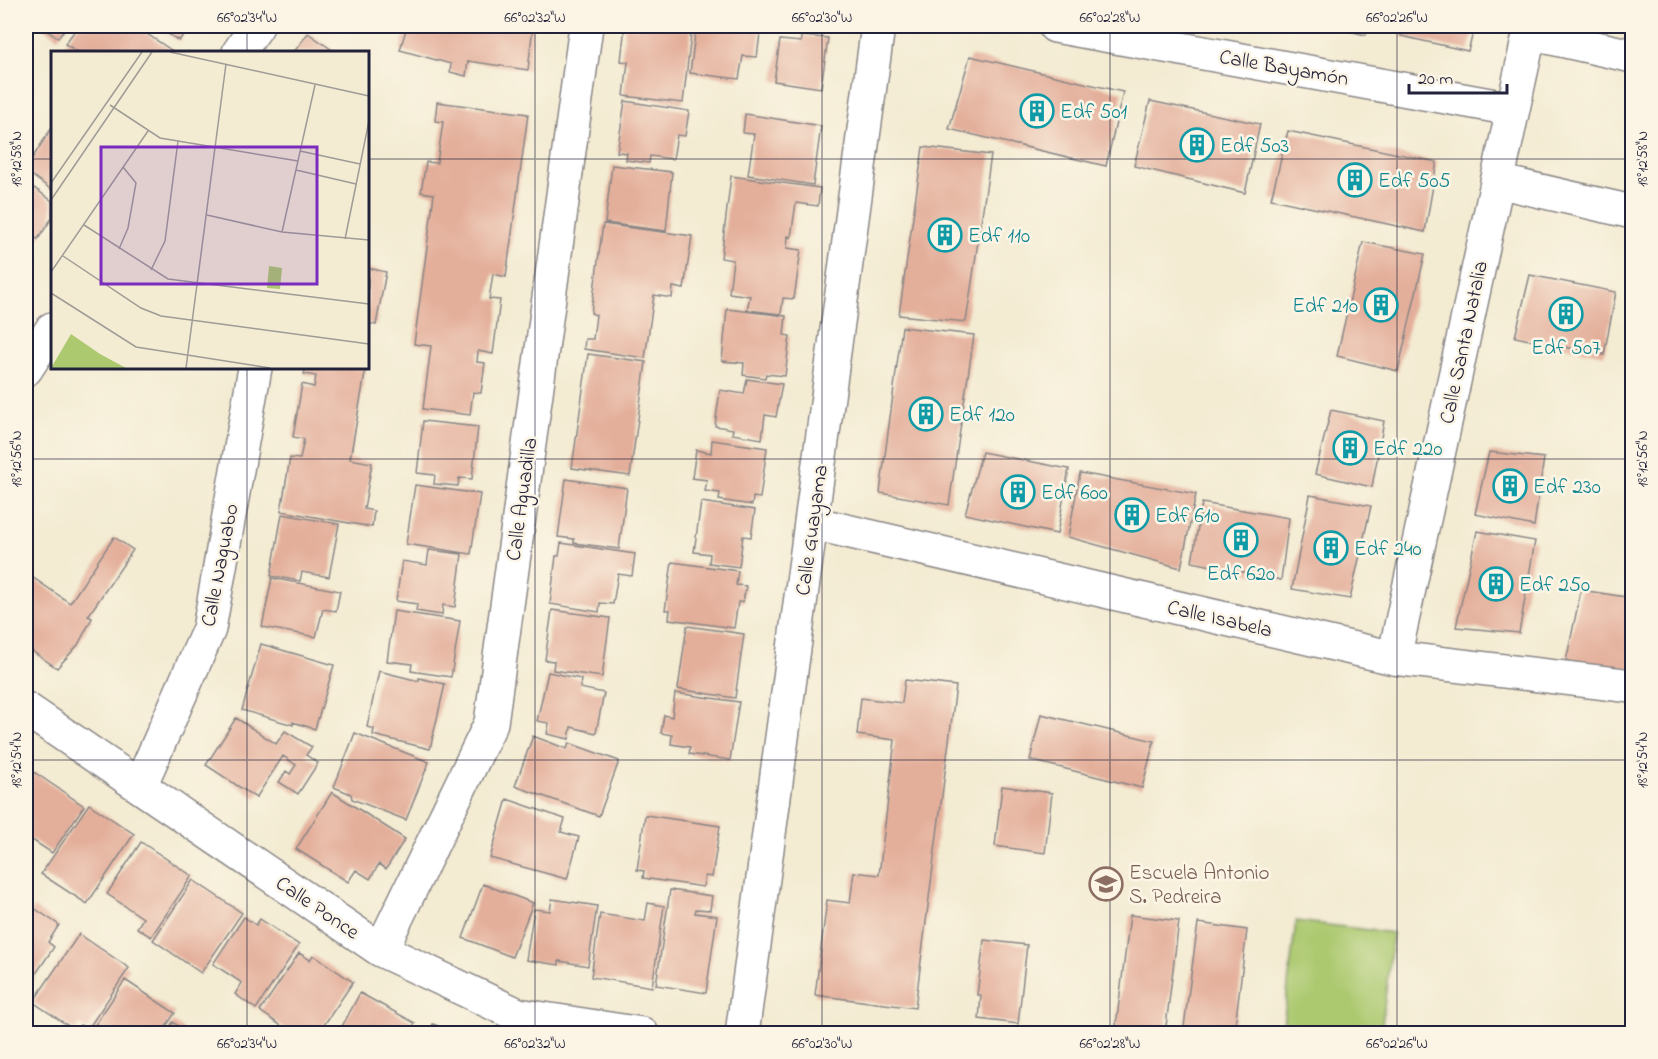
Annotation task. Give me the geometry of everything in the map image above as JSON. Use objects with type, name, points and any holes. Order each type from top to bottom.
[{"type":"street","points":[[240,51],[257,26]]},
{"type":"street","name":"Calle Aguadilla","points":[[381,950],[491,723],[586,26]]},
{"type":"street","name":"Calle Guayama","points":[[742,1034],[878,26]]},
{"type":"street","name":"Calle Bayamón","points":[[1055,26],[1512,109]]},
{"type":"street","points":[[1530,29],[1632,56]]},
{"type":"street","name":"Calle Santa Natalia","points":[[1394,658],[1530,29]]},
{"type":"street","points":[[1497,181],[1632,212]]},
{"type":"street","points":[[26,369],[51,331]]},
{"type":"street","name":"Calle Naguabo","points":[[140,786],[209,629],[255,369]]},
{"type":"street","name":"Calle Isabela","points":[[812,523],[1394,658],[1632,686]]},
{"type":"street","name":"Calle Ponce","points":[[26,709],[381,950],[518,1015],[642,1034]]},
{"type":"green space","points":[[1296,921],[1393,933],[1381,1033],[1282,1033]]},
{"type":"building","points":[[40,26],[67,26],[58,38]]},
{"type":"building","points":[[78,26],[135,26],[172,51],[76,51],[65,44]]},
{"type":"building","points":[[156,26],[189,26],[179,41]]},
{"type":"building","points":[[407,26],[533,26],[528,70],[468,61],[466,76],[450,72],[451,64],[400,50]]},
{"type":"building","points":[[625,26],[637,28],[637,26],[692,26],[683,103],[624,96],[628,62],[621,61]]},
{"type":"building","points":[[696,26],[721,26],[721,29],[730,30],[730,26],[761,26],[757,57],[743,56],[739,79],[690,73]]},
{"type":"building","points":[[1328,26],[1368,26],[1366,35]]},
{"type":"building","points":[[1403,26],[1475,26],[1468,51],[1401,36]]},
{"type":"building","points":[[308,33],[334,51],[295,51]]},
{"type":"building","points":[[801,36],[828,38],[821,88],[774,81],[780,40],[801,42]]},
{"type":"building","name":"Edf 501","points":[[970,56],[1123,92],[1106,166],[949,129]]},
{"type":"building","points":[[625,101],[689,111],[685,136],[677,135],[673,159],[650,156],[649,163],[626,160],[627,153],[617,152]]},
{"type":"building","name":"Edf 503","points":[[1150,101],[1260,124],[1245,193],[1134,166]]},
{"type":"building","points":[[437,102],[528,114],[506,277],[493,274],[489,299],[500,300],[493,354],[478,351],[477,362],[485,363],[481,393],[473,392],[470,415],[423,409],[431,346],[414,344],[434,194],[421,192],[426,162],[437,163],[443,122],[435,121]]},
{"type":"building","points":[[745,114],[821,126],[813,185],[748,175],[754,134],[743,133]]},
{"type":"building","points":[[51,129],[51,189],[26,171]]},
{"type":"building","name":"Edf 505","points":[[1288,131],[1437,162],[1425,232],[1271,199]]},
{"type":"building","name":"Edf 110","points":[[923,147],[991,155],[966,322],[899,315]]},
{"type":"building","points":[[612,165],[672,172],[666,231],[605,223]]},
{"type":"building","points":[[731,176],[820,188],[818,206],[796,203],[787,248],[801,250],[794,299],[783,298],[781,314],[747,310],[750,296],[729,293],[733,260],[721,258]]},
{"type":"building","points":[[26,182],[51,200],[51,220],[38,239],[35,238],[28,249],[26,248]]},
{"type":"building","points":[[603,224],[692,236],[684,289],[673,287],[672,298],[654,295],[645,358],[584,349],[585,339],[593,339],[596,315],[591,313]]},
{"type":"building","name":"Edf 210","points":[[1363,242],[1425,254],[1398,371],[1337,356]]},
{"type":"building","points":[[26,254],[36,261],[26,278]]},
{"type":"building","points":[[369,268],[386,272],[376,325],[369,323]]},
{"type":"building","name":"Edf 507","points":[[1530,275],[1616,292],[1604,355],[1515,337]]},
{"type":"building","points":[[727,309],[786,316],[784,335],[790,336],[785,376],[766,374],[765,378],[743,375],[744,363],[722,361]]},
{"type":"building","name":"Edf 120","points":[[902,327],[974,335],[949,505],[880,493]]},
{"type":"building","points":[[588,354],[646,362],[630,476],[572,468]]},
{"type":"building","points":[[306,369],[366,369],[350,459],[372,463],[364,509],[374,511],[372,527],[281,511],[290,458],[300,459],[304,439],[293,437],[302,384],[314,387],[316,376],[304,374]]},
{"type":"building","points":[[747,379],[782,384],[776,417],[765,415],[762,439],[732,434],[733,429],[715,426],[720,390],[744,394]]},
{"type":"building","name":"Edf 220","points":[[1331,410],[1384,421],[1372,487],[1315,474]]},
{"type":"building","points":[[423,421],[478,427],[472,479],[459,478],[458,486],[434,484],[435,475],[417,473]]},
{"type":"building","points":[[712,440],[767,448],[760,498],[753,497],[752,505],[719,500],[720,493],[705,491],[707,480],[692,478],[696,450],[711,453]]},
{"type":"building","name":"Edf 600","points":[[982,452],[1069,469],[1057,534],[965,514]]},
{"type":"building","name":"Edf 230","points":[[1489,452],[1544,458],[1534,526],[1475,514]]},
{"type":"building","name":"Edf 610","points":[[1080,473],[1196,494],[1181,568],[1068,537]]},
{"type":"building","points":[[566,479],[627,488],[619,549],[574,543],[574,539],[558,537]]},
{"type":"building","points":[[415,485],[480,494],[471,554],[406,544]]},
{"type":"building","name":"Edf 240","points":[[1310,495],[1371,506],[1350,599],[1292,589]]},
{"type":"building","points":[[701,502],[755,510],[751,537],[743,536],[739,567],[709,563],[710,554],[694,552]]},
{"type":"building","name":"Edf 620","points":[[1202,503],[1289,518],[1281,580],[1192,562]]},
{"type":"building","points":[[282,514],[339,524],[329,577],[302,572],[300,581],[271,576]]},
{"type":"building","name":"Edf 250","points":[[1477,531],[1535,541],[1519,633],[1456,627]]},
{"type":"building","points":[[114,537],[133,550],[88,616],[92,618],[78,645],[57,668],[26,647],[26,573],[70,603]]},
{"type":"building","points":[[561,543],[635,554],[632,576],[618,574],[613,604],[600,603],[599,612],[550,604],[556,556],[559,556]]},
{"type":"building","points":[[429,550],[462,554],[455,607],[443,605],[442,615],[416,611],[417,604],[396,601],[402,561],[427,565]]},
{"type":"building","points":[[672,562],[738,571],[736,585],[746,586],[743,602],[738,602],[734,628],[669,619],[670,610],[665,610]]},
{"type":"building","points":[[272,578],[340,591],[336,611],[323,609],[316,637],[262,627]]},
{"type":"building","points":[[1581,590],[1632,598],[1632,670],[1566,661]]},
{"type":"building","points":[[552,610],[610,618],[602,677],[553,670],[554,661],[545,660]]},
{"type":"building","points":[[394,611],[460,621],[451,677],[411,671],[412,664],[387,661]]},
{"type":"building","points":[[687,626],[744,634],[735,698],[678,689]]},
{"type":"building","points":[[261,644],[334,665],[315,729],[242,710]]},
{"type":"building","points":[[379,671],[419,681],[419,678],[445,684],[430,749],[373,735],[374,729],[367,727]]},
{"type":"building","points":[[548,672],[581,679],[580,688],[604,693],[596,733],[571,727],[569,739],[547,734],[549,723],[537,721]]},
{"type":"building","points":[[905,680],[956,686],[915,1008],[815,995],[827,900],[850,903],[854,872],[879,875],[895,740],[857,735],[861,698],[902,703]]},
{"type":"building","points":[[675,693],[739,702],[730,760],[689,754],[690,747],[671,744],[672,735],[661,733],[664,715],[672,717]]},
{"type":"building","points":[[1041,714],[1154,741],[1142,788],[1030,760]]},
{"type":"building","points":[[236,718],[276,744],[285,731],[312,747],[306,755],[318,763],[298,794],[279,782],[286,771],[290,774],[296,765],[283,756],[256,798],[206,765]]},
{"type":"building","points":[[355,733],[429,762],[406,820],[352,799],[351,794],[334,787]]},
{"type":"building","points":[[533,736],[567,749],[569,743],[619,761],[599,816],[515,786]]},
{"type":"building","points":[[34,772],[84,806],[52,853],[26,836],[26,785]]},
{"type":"building","points":[[1002,786],[1052,793],[1045,853],[995,846]]},
{"type":"building","points":[[332,792],[405,839],[386,869],[379,864],[370,879],[356,870],[348,882],[296,849]]},
{"type":"building","points":[[507,799],[565,819],[561,832],[579,837],[567,879],[490,858]]},
{"type":"building","points":[[89,804],[134,834],[87,904],[41,874]]},
{"type":"building","points":[[645,815],[720,826],[712,877],[705,876],[703,887],[643,878],[644,871],[637,870]]},
{"type":"building","points":[[141,842],[192,876],[151,937],[137,928],[143,918],[107,894]]},
{"type":"building","points":[[193,880],[242,913],[201,973],[153,940]]},
{"type":"building","points":[[483,884],[533,903],[512,957],[463,938]]},
{"type":"building","points":[[670,890],[712,896],[710,910],[696,909],[695,913],[717,916],[706,993],[656,985]]},
{"type":"building","points":[[552,899],[597,906],[588,966],[559,961],[559,965],[526,960],[534,909],[550,911]]},
{"type":"building","points":[[648,903],[664,906],[652,987],[591,977],[600,914],[645,921]]},
{"type":"building","points":[[34,908],[59,925],[48,942],[54,947],[27,987],[26,920]]},
{"type":"building","points":[[1130,915],[1179,921],[1165,1034],[1115,1034]]},
{"type":"building","points":[[244,917],[256,925],[260,919],[299,945],[256,1009],[235,994],[242,983],[213,964]]},
{"type":"building","points":[[1198,923],[1247,930],[1234,1034],[1183,1034]]},
{"type":"building","points":[[79,934],[129,968],[88,1029],[80,1025],[76,1031],[33,1002]]},
{"type":"building","points":[[984,940],[1027,945],[1018,1024],[979,1019],[981,995],[977,995]]},
{"type":"building","points":[[299,953],[310,960],[313,955],[353,982],[318,1034],[293,1034],[260,1011]]},
{"type":"building","points":[[125,980],[175,1013],[161,1034],[89,1034]]},
{"type":"building","points":[[360,993],[415,1023],[410,1034],[338,1034]]},
{"type":"building","points":[[173,1022],[190,1034],[166,1034]]},
{"type":"building","points":[[433,1024],[455,1033],[455,1034],[429,1034]]},
{"type":"place","name":"Edf 501","points":[[1037,111]]},
{"type":"place","name":"Edf 503","points":[[1197,145]]},
{"type":"place","name":"Edf 505","points":[[1355,180]]},
{"type":"place","name":"Edf 110","points":[[945,235]]},
{"type":"place","name":"Edf 210","points":[[1381,305]]},
{"type":"place","name":"Edf 507","points":[[1566,314]]},
{"type":"place","name":"Edf 120","points":[[926,414]]},
{"type":"place","name":"Edf 220","points":[[1350,448]]},
{"type":"place","name":"Edf 230","points":[[1510,486]]},
{"type":"place","name":"Edf 600","points":[[1018,492]]},
{"type":"place","name":"Edf 610","points":[[1132,515]]},
{"type":"place","name":"Edf 620","points":[[1241,540]]},
{"type":"place","name":"Edf 240","points":[[1331,548]]},
{"type":"place","name":"Edf 250","points":[[1496,584]]},
{"type":"place","name":"Escuela Antonio S. Pedreira","points":[[1106,884]]}]
